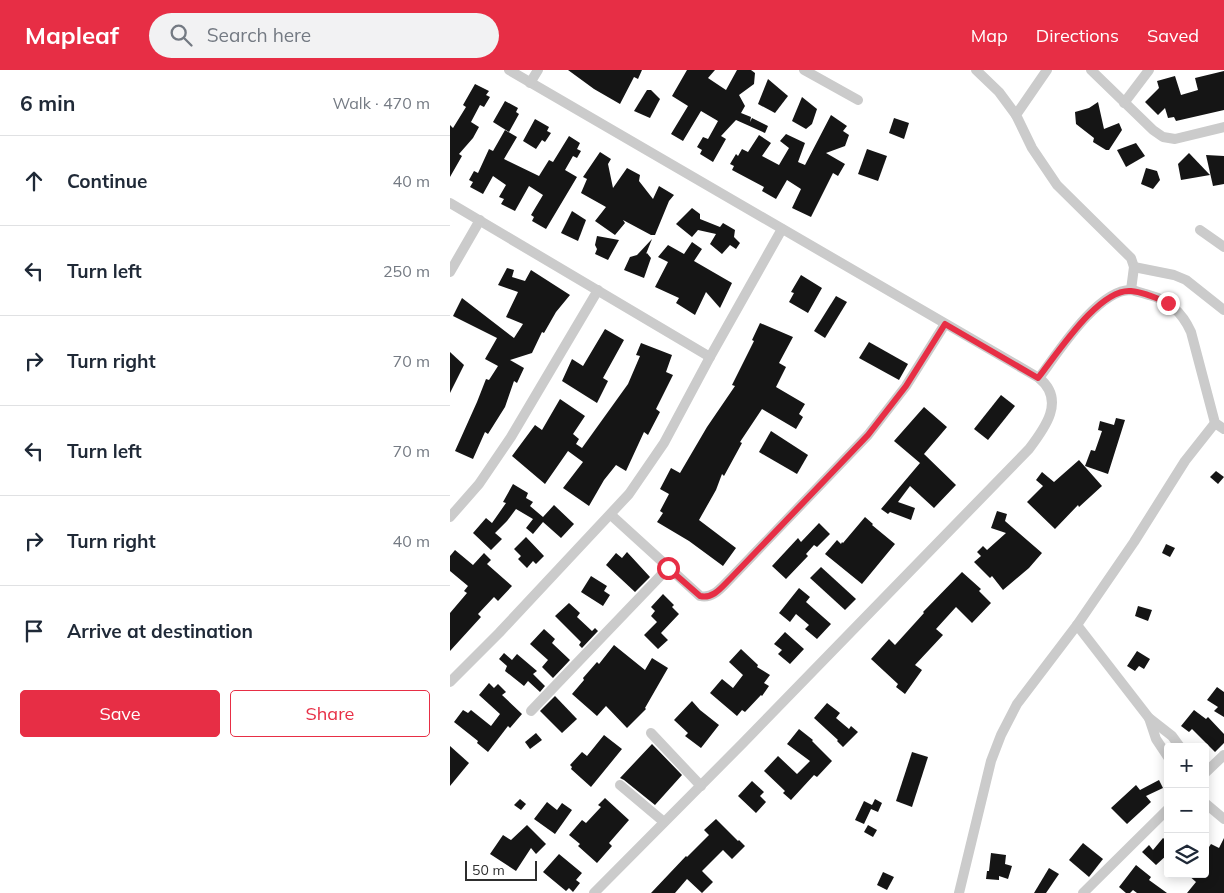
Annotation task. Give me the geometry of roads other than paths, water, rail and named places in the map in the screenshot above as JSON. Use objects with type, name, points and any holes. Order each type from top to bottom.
[{"type":"street","points":[[509,70],[1038,378],[1046,384],[1050,391],[1052,412],[1047,423],[1029,449],[701,786],[594,893]]},
{"type":"street","points":[[530,83],[538,70]]},
{"type":"street","points":[[804,70],[858,100]]},
{"type":"street","points":[[976,70],[999,92],[1016,115],[1032,148],[1057,185],[1131,258],[1134,267],[1130,290]]},
{"type":"street","points":[[1016,115],[1047,70]]},
{"type":"street","points":[[1091,70],[1153,130],[1164,137],[1176,139],[1224,128]]},
{"type":"street","points":[[1124,103],[1149,70]]},
{"type":"street","points":[[450,203],[710,357]]},
{"type":"street","points":[[450,272],[480,220]]},
{"type":"street","points":[[450,682],[499,633],[629,494],[664,443],[782,229]]},
{"type":"street","points":[[1200,230],[1224,247]]},
{"type":"street","points":[[1134,267],[1174,275],[1186,280],[1224,310]]},
{"type":"street","points":[[450,517],[479,484],[511,437],[598,290]]},
{"type":"street","points":[[1038,378],[1089,312],[1108,298],[1120,292],[1130,290],[1153,296],[1168,303],[1186,321],[1191,332],[1215,423],[1224,429]]},
{"type":"street","points":[[611,515],[700,596],[713,595],[868,435],[906,386],[945,324]]},
{"type":"street","points":[[959,893],[991,761],[1001,735],[1017,704],[1077,625],[1134,542],[1185,461],[1215,423]]},
{"type":"street","points":[[531,711],[668,568]]},
{"type":"street","points":[[1077,625],[1149,718],[1168,732],[1177,743]]},
{"type":"street","points":[[1149,718],[1156,739],[1164,751]]},
{"type":"street","points":[[651,733],[701,786]]},
{"type":"street","points":[[1209,769],[1224,755]]},
{"type":"street","points":[[620,784],[664,822]]},
{"type":"street","points":[[1209,806],[1224,819]]},
{"type":"street","points":[[1083,893],[1164,814]]}]
